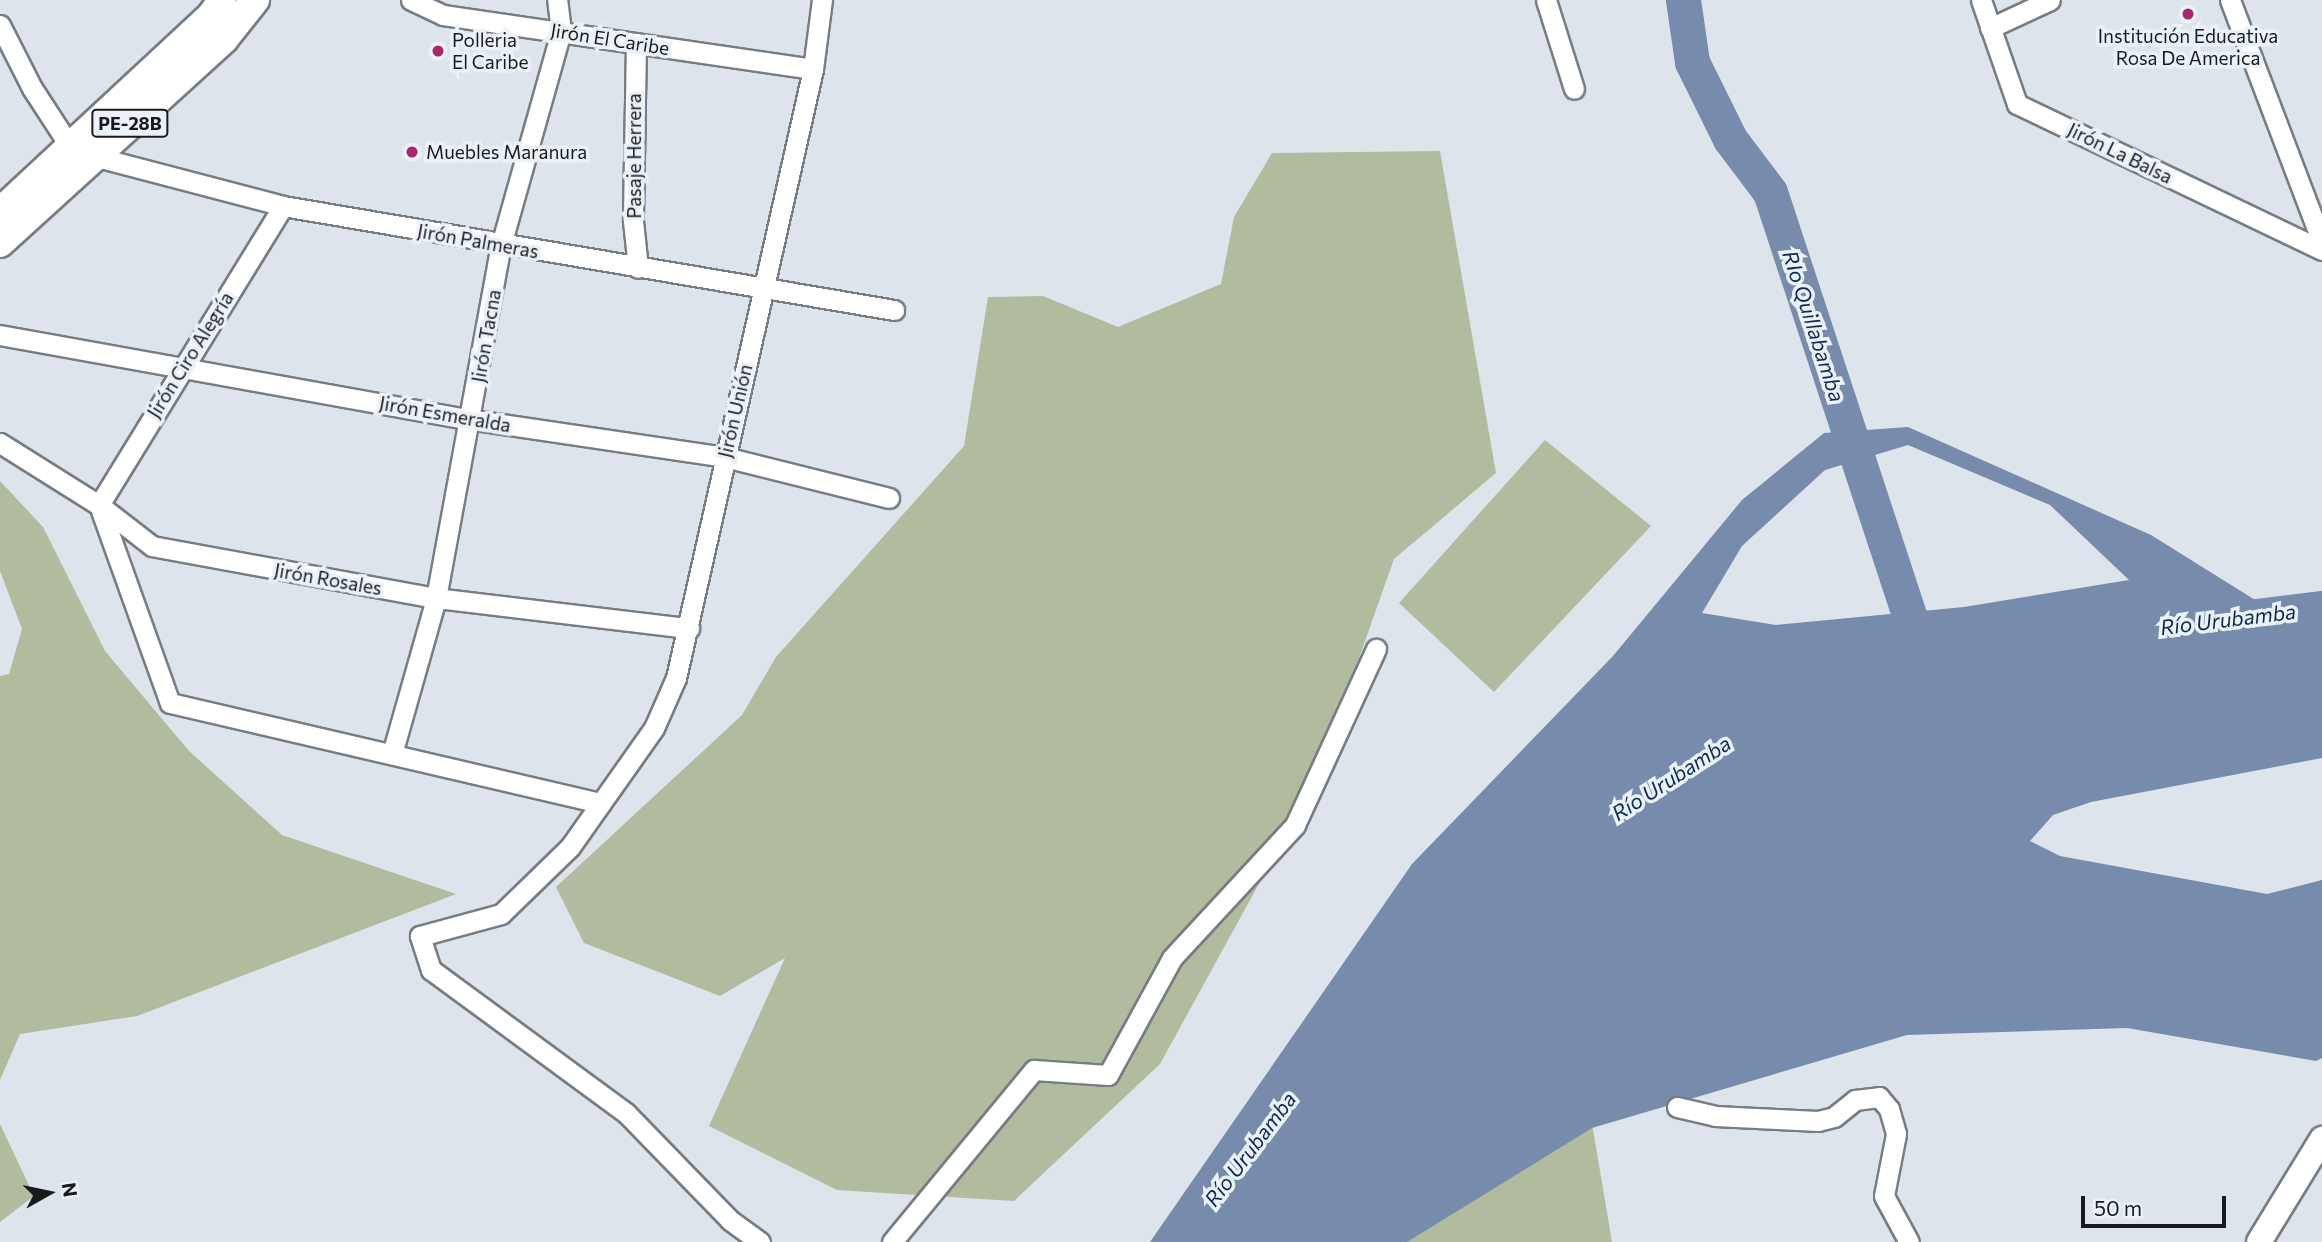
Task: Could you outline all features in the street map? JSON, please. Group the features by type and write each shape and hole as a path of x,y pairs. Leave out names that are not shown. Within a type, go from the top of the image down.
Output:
{"highway":[{"name":"PE-28B","path":"0,243 81,151 211,16 222,0"},
{"name":"PE-28B","path":"0,212 224,39 255,0"}],"main road":[{"path":"2259,1242 2322,1139"}],"street":[{"name":"Jirón El Caribe","path":"411,0 443,15 813,69"},
{"name":"Jirón Tacna","path":"392,754 436,598 468,419 478,384 501,245 561,31 557,0"},
{"name":"Jirón Unión","path":"760,1242 730,1220 626,1113 432,970 420,936 500,914 570,846 654,728 676,678 813,69 822,0"},
{"path":"1546,0 1574,89"},
{"name":"Jirón La Balsa","path":"1980,0 2017,104 2322,250"},
{"path":"1990,28 2050,0"},
{"path":"2230,0 2322,242"},
{"path":"0,25 32,88 81,151"},
{"name":"Pasaje Herrera","path":"636,43 633,193 638,268"},
{"name":"Jirón Palmeras","path":"81,151 283,206 894,310"},
{"name":"Jirón Ciro Alegría","path":"99,505 182,364 283,206"},
{"name":"Jirón Esmeralda","path":"0,335 182,364 468,419 725,457 889,498"},
{"name":"Jirón Rosales","path":"0,443 99,505 152,546 436,598 689,628"},
{"path":"99,505 170,703 601,803"},
{"path":"892,1242 1034,1070 1108,1075 1172,958 1296,825 1376,649"},
{"path":"1676,1107 1715,1116 1818,1121 1834,1117 1855,1100 1879,1097 1889,1108 1896,1134 1884,1196 1909,1242"}],"green space":[{"path":"1440,151 1496,473 1394,559 1316,780 1160,1064 1014,1201 837,1190 709,1126 785,958 720,996 584,943 556,887 742,715 776,657 964,446 988,297 1043,296 1118,327 1221,284 1234,217 1272,153"},
{"path":"1545,440 1651,526 1494,692 1399,603"},
{"path":"0,481 43,527 105,651 189,751 282,835 456,894 137,1016 20,1034 0,1080 0,676 9,674 22,629 0,571"},
{"path":"1573,1011 1612,1242 1394,1242"},
{"path":"0,1124 34,1196 0,1222"}],"water":[{"path":"1908,427 2151,535 2276,613 2322,623 2322,758 2091,802 2053,815 2030,841 2060,856 2267,894 2322,880 2322,1058 2316,1061 2127,1028 1907,1035 1592,1128 1407,1242 1150,1242 1412,864 1613,656 1742,500 1824,433","holes":["1908,445 2050,505 2129,580 1964,607 1776,625 1702,613 1742,546 1825,470"]}],"waterway":[{"name":"RIo Quillabamba","path":"1683,0 1692,62 1730,139 1770,192 1923,656"},
{"name":"Río Urubamba","path":"2232,619 2322,608"}],"place":[{"name":"Institución Educativa Rosa De America","path":"2188,14"},
{"name":"Polleria El Caribe","path":"438,51"},
{"name":"Muebles Maranura","path":"412,152"}]}
